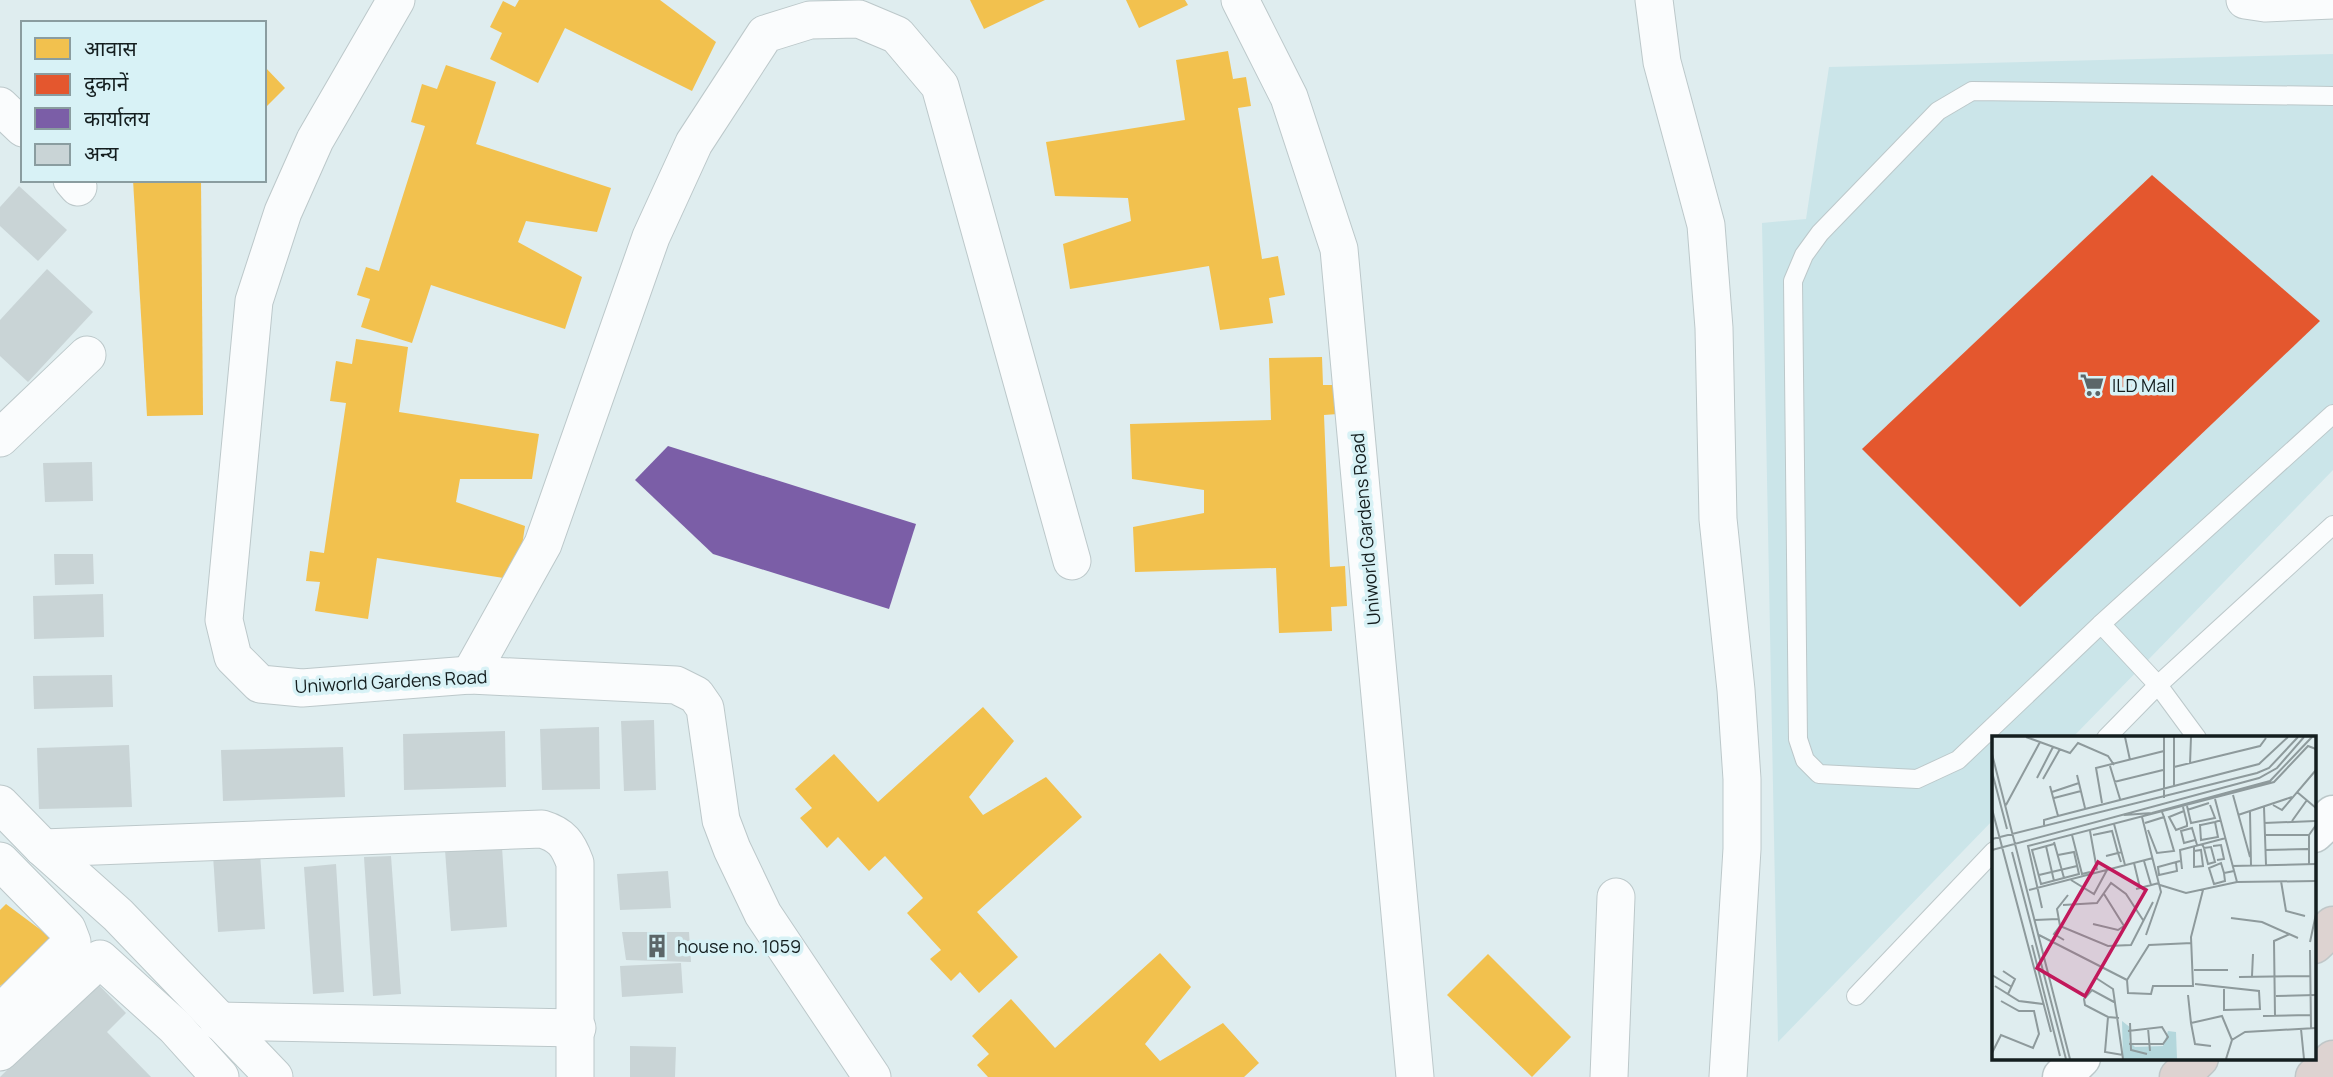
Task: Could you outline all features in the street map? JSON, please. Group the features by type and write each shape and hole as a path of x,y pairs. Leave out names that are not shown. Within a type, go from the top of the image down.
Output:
{"highway":[{"path":"2316,942 2333,926"},
{"path":"2315,1077 2333,1059"},
{"path":"2179,1077 2197,1060"}],"main road":[{"path":"2316,831 2333,815"},
{"path":"2062,1077 2079,1060"}],"street":[{"name":"Uniworld Gardens Road","path":"396,0 316,140 283,212 254,301 224,620 233,657 260,684 302,688 470,675 676,685 696,695 705,708 709,724 722,820 732,849 763,914 872,1077"},
{"name":"Uniworld Gardens Road","path":"1240,0 1289,97 1339,249 1415,1077"},
{"path":"1654,0 1662,62 1706,225 1714,328 1718,519 1742,779 1742,849 1728,1077"},
{"path":"2245,0 2265,3 2333,0"},
{"path":"470,675 543,544 651,237 694,144 765,34 810,20 859,19 897,35 940,86 1072,561"},
{"path":"0,438 87,355"},
{"path":"0,793 0,804 43,848 118,915 274,1077"},
{"path":"43,848 542,829 557,833 569,845 575,863 575,1077"},
{"path":"0,861 67,929 72,942 0,1014"},
{"path":"1609,1077 1616,897"},
{"path":"0,1052 100,959 175,1027 220,1077"},
{"path":"218,1021 577,1028"}],"lane":[{"path":"2331,419 2101,624 1958,760 1917,779 1819,774 1805,760 1798,739 1793,281 1804,255 1820,233 1938,111 1972,91 2333,96"},
{"path":"2107,736 2158,685 2333,525"},
{"path":"2101,624 2158,685 2196,736"},
{"path":"1856,996 1992,852"}],"shaded area":[{"path":"2333,54 2333,470 2074,736 1992,736 1992,821 1778,1042 1762,223 1806,219 1829,67"}],"building: आवास":[{"path":"519,0 660,0 716,42 692,91 565,28 538,83 490,59 502,33 490,27 503,1 515,7"},
{"path":"970,0 1045,0 984,29"},
{"path":"1126,0 1185,0 1188,5 1139,28"},
{"path":"1228,51 1233,79 1246,77 1251,106 1238,108 1262,259 1278,256 1285,295 1269,298 1273,323 1220,330 1209,266 1070,289 1063,244 1131,221 1128,198 1055,196 1046,142 1185,120 1176,60"},
{"path":"446,65 496,82 476,144 611,188 597,232 526,221 518,242 582,277 565,329 431,285 412,343 361,327 370,299 357,295 366,267 379,271 425,126 411,122 422,84 437,89"},
{"path":"266,68 285,88 266,107"},
{"path":"133,182 201,182 203,415 147,416"},
{"path":"356,339 408,347 399,412 539,434 532,479 460,479 456,502 525,526 517,580 377,558 368,619 315,611 320,582 306,581 310,551 324,553 346,403 330,401 336,361 352,364"},
{"path":"1322,357 1323,385 1336,385 1338,414 1324,415 1330,567 1345,566 1347,606 1331,607 1332,631 1279,633 1276,568 1135,572 1133,527 1204,513 1204,490 1132,479 1130,424 1271,420 1269,358"},
{"path":"983,707 1014,741 969,797 983,815 1046,777 1082,817 977,912 1018,957 979,993 960,972 951,981 930,959 941,950 907,913 923,898 885,856 869,871 838,837 827,848 800,818 812,808 795,789 834,754 878,802"},
{"path":"6,904 53,939 28,965 0,986 0,910"},
{"path":"1160,953 1191,987 1145,1044 1160,1061 1223,1023 1259,1063 1244,1077 988,1077 977,1065 989,1054 972,1036 1011,999 1055,1048"},
{"path":"1488,954 1571,1037 1532,1077 1447,995"}],"building: दुकानें":[{"name":"ILD Mall","path":"2152,175 2320,321 2020,607 1862,449"}],"building: कार्यालय":[{"path":"668,446 916,524 889,609 713,554 635,480"}],"building: अन्य":[{"path":"19,186 67,230 38,261 0,226 0,207"},
{"path":"47,269 93,312 28,382 0,356 0,320"},
{"path":"92,462 93,501 45,502 43,463"},
{"path":"54,554 93,554 94,584 55,585"},
{"path":"103,594 104,637 34,639 33,596"},
{"path":"112,675 113,707 34,709 33,676"},
{"path":"654,720 656,790 624,791 621,721"},
{"path":"599,727 600,789 542,790 540,729"},
{"path":"505,731 506,787 404,790 403,734"},
{"path":"129,745 132,807 39,809 37,748"},
{"path":"343,747 345,797 223,801 221,750"},
{"path":"502,847 507,927 451,931 445,850"},
{"path":"260,852 265,929 218,932 213,855"},
{"path":"391,856 401,994 373,996 364,857"},
{"path":"336,864 344,992 313,994 304,867"},
{"path":"668,871 671,908 620,910 617,874"},
{"name":"house no. 1059","path":"622,932 689,932 691,962 626,960"},
{"path":"681,963 683,993 622,997 620,966"},
{"path":"96,982 126,1013 107,1032 151,1077 0,1077"},
{"path":"630,1046 676,1047 675,1077 630,1077"}],"place":[{"name":"ILD Mall","path":"2092,385"},
{"name":"house no. 1059","path":"657,946"}]}
